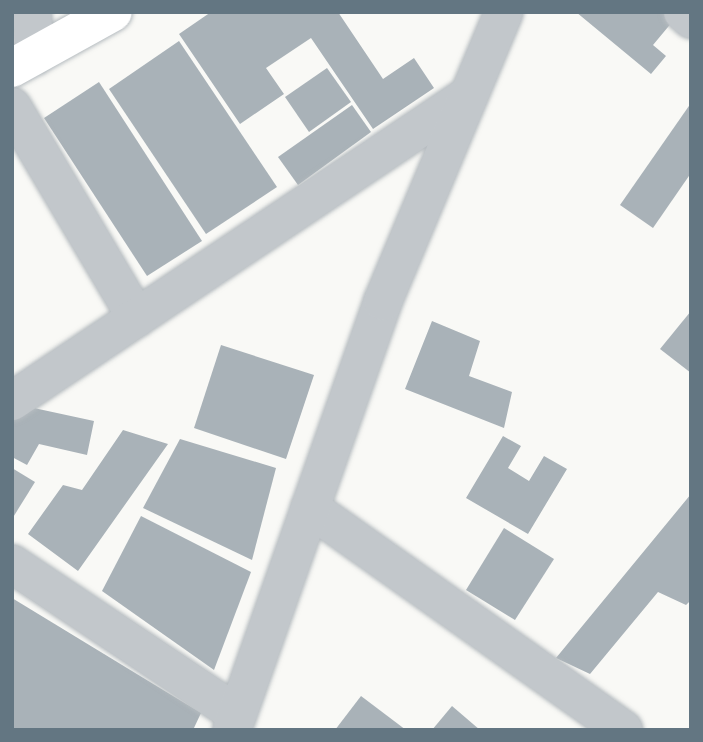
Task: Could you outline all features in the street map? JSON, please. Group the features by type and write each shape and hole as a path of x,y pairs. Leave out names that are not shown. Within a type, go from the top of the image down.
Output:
{"main road":[{"path":"24,62 113,12"}],"street":[{"path":"24,62 32,12"},
{"path":"12,564 234,722 383,301 504,12"},
{"path":"683,12 691,19"},
{"path":"12,401 469,95"},
{"path":"12,107 137,317"},
{"path":"310,508 622,730"}],"building":[{"path":"211,12 338,12 383,79 414,58 434,88 373,129 311,38 266,68 284,94 240,124 179,34"},
{"path":"576,12 662,12 673,21 653,45 666,56 651,74"},
{"path":"179,41 277,187 206,234 109,89"},
{"path":"327,68 351,102 309,132 285,97"},
{"path":"99,82 202,241 147,276 44,118"},
{"path":"691,103 691,173 653,228 620,205"},
{"path":"352,105 371,132 298,185 278,157"},
{"path":"691,311 691,373 660,349"},
{"path":"432,321 480,341 469,376 512,392 504,428 405,389"},
{"path":"221,345 314,375 286,459 194,428"},
{"path":"20,405 94,421 87,455 39,444 27,465 12,457 12,410"},
{"path":"123,430 168,444 78,571 28,534 63,485 82,490"},
{"path":"503,436 521,446 508,468 529,481 544,456 567,469 528,534 466,498"},
{"path":"180,439 276,468 252,560 143,508"},
{"path":"12,468 35,482 12,519"},
{"path":"691,494 691,600 686,605 658,592 590,674 556,658"},
{"path":"141,516 251,572 214,670 102,591"},
{"path":"504,528 554,559 515,620 466,590"},
{"path":"12,598 201,713 193,730 12,730"},
{"path":"361,696 406,730 335,730"},
{"path":"452,706 480,730 432,730"}]}
